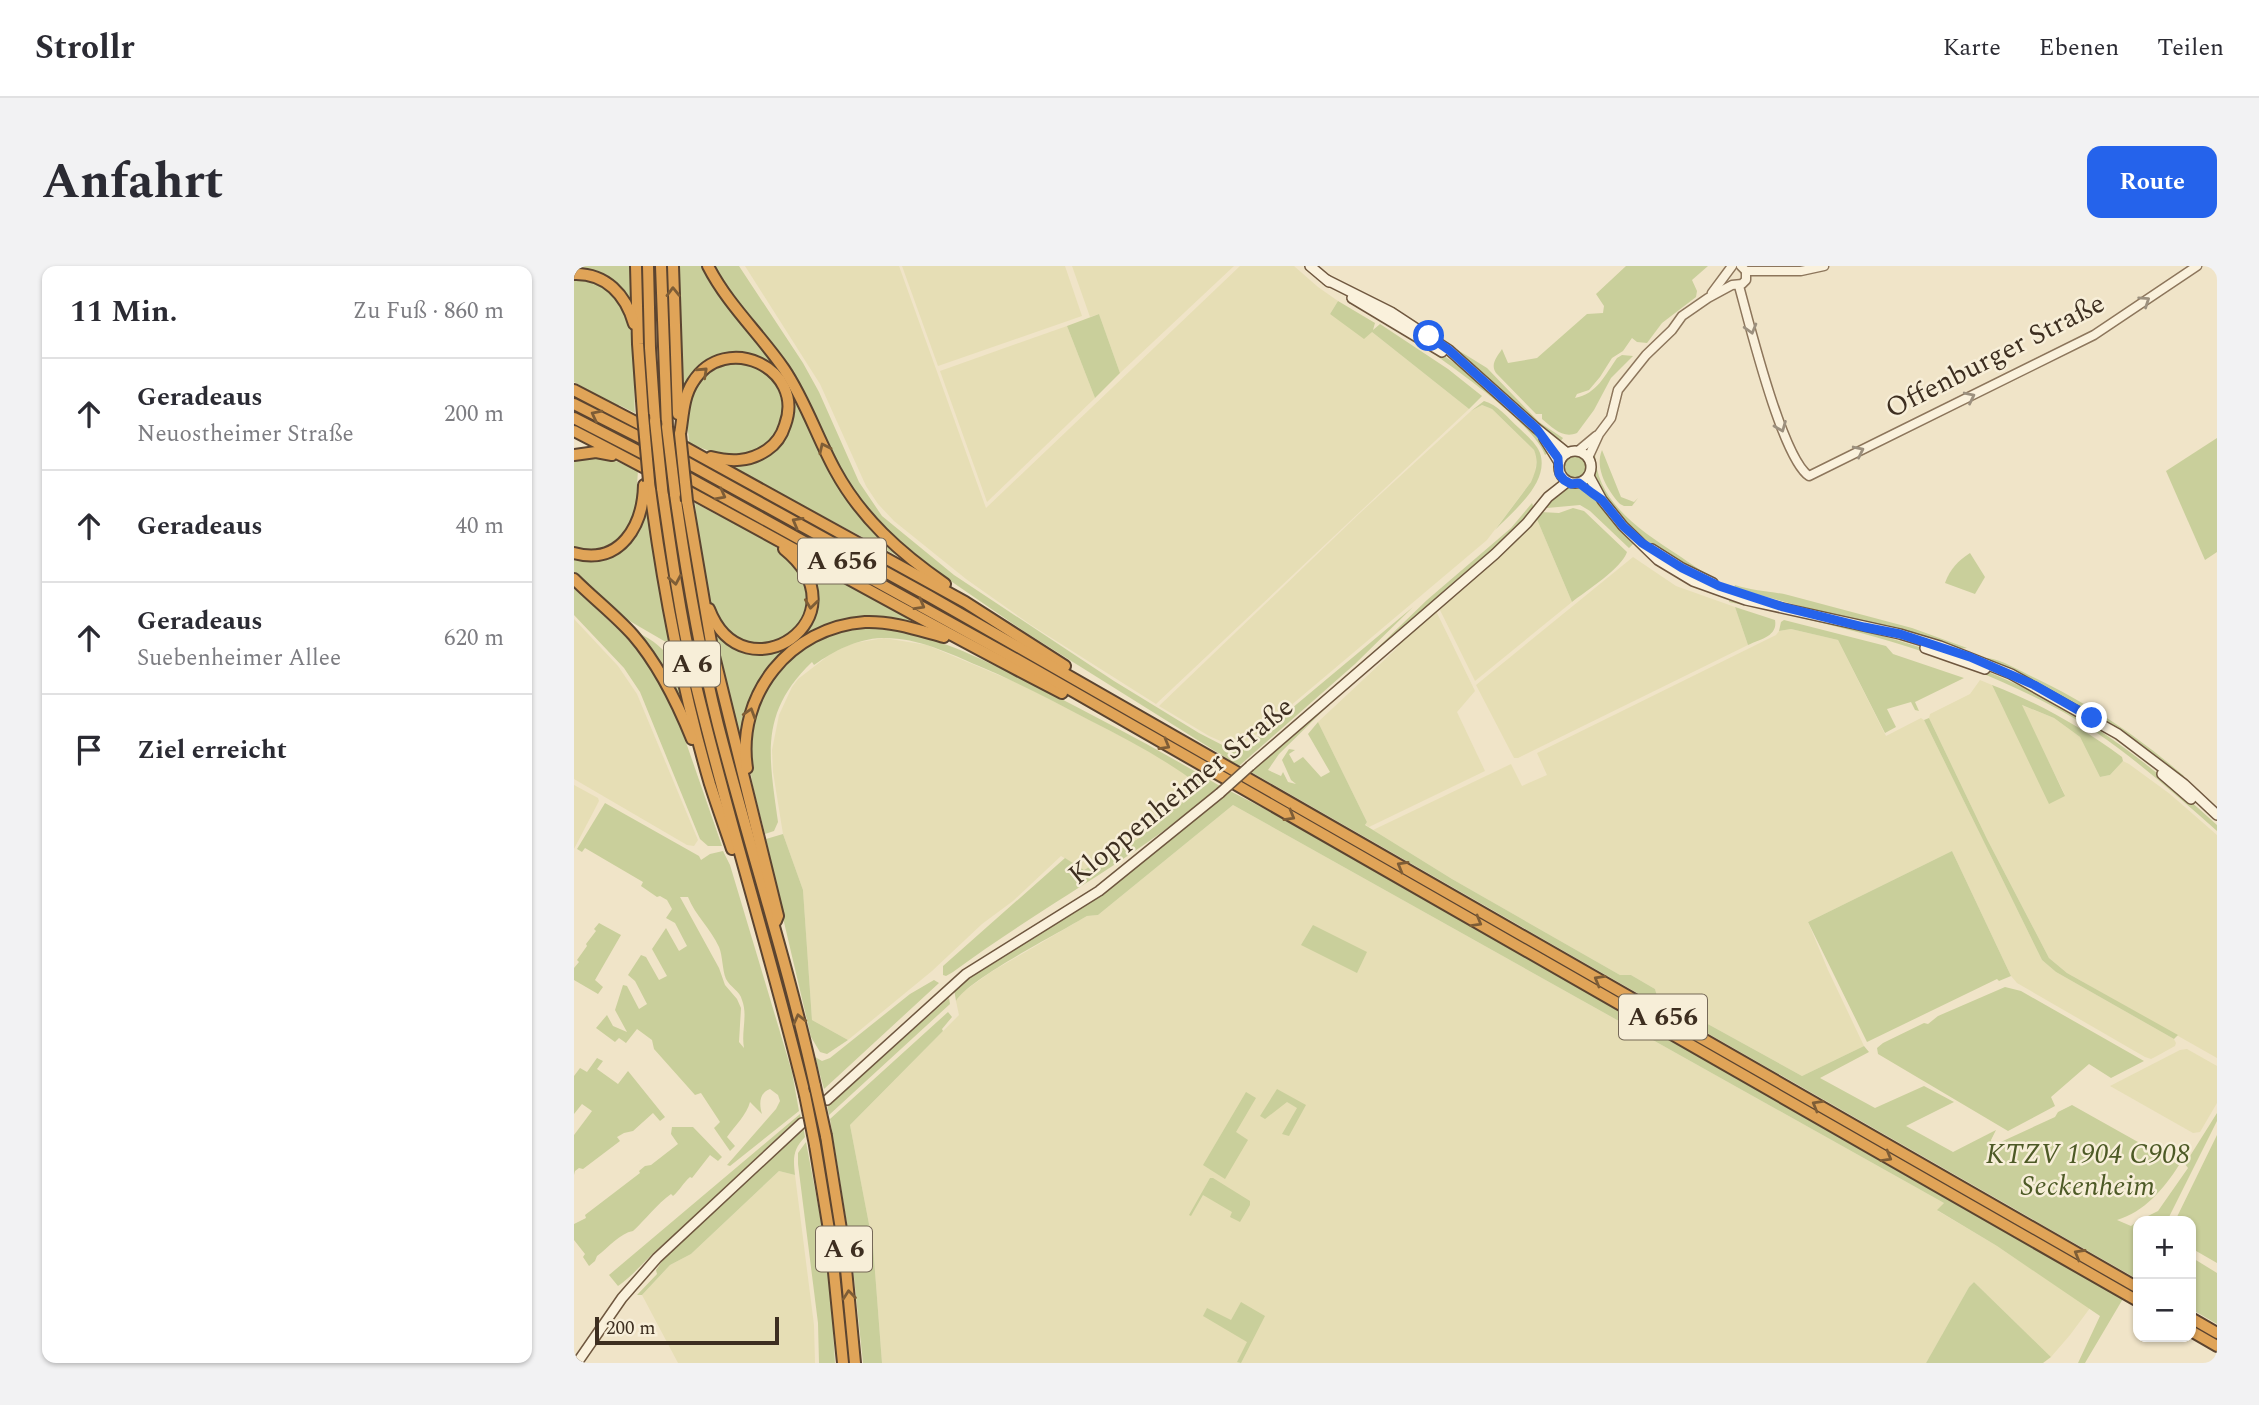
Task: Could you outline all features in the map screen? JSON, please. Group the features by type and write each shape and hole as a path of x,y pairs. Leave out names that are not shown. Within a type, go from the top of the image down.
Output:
{"highway":[{"path":"574,553 586,555 606,552 625,541 639,519 644,500 647,460 642,415 636,266"},
{"name":"A 6","path":"648,266 655,421 662,488 684,627 732,838 754,903 805,1095 831,1242 843,1363"},
{"name":"A 6","path":"661,266 667,428 684,561 705,670 778,916 774,927 815,1086 842,1238 855,1363"},
{"path":"673,266 674,346 687,501 701,589 724,701 752,805"},
{"path":"708,266 729,300 774,355 792,382 833,467 860,510 898,548 965,602"},
{"path":"574,274 598,277 618,292 631,313 638,344"},
{"path":"680,434 689,390 698,375 711,364 726,359 744,358 763,364 776,376 785,392 788,411 782,434 771,447 758,456 739,461 720,460 697,454"},
{"path":"575,394 697,454 965,602 1065,665 1091,688"},
{"name":"A 656","path":"575,394 2133,1285"},
{"name":"A 656","path":"574,418 791,533 2133,1298"},
{"path":"574,431 763,531 963,643 1078,701 1106,711"},
{"path":"574,455 596,452 625,457"},
{"path":"647,480 671,624 711,787"},
{"path":"701,589 718,627 737,643 752,649 769,649 779,647 796,637 810,615 813,602 811,584 798,561 763,531"},
{"path":"574,579 625,626 646,652 679,709 732,838"},
{"path":"753,832 746,755 748,719 755,698 766,679 795,648 831,629 870,622 906,626 963,643"},
{"path":"2196,1321 2217,1333"},
{"path":"2196,1334 2217,1346"}],"main road":[{"path":"1310,266 1327,280 1372,302 1449,350 1567,453"},
{"path":"1536,428 1559,462 1559,474 1567,482 1579,483 1602,500"},
{"path":"1559,462 1567,453 1578,451 1588,458 1591,467 1589,476 1602,500 1623,526 1658,561 1693,581 1730,596 1900,634 1984,662 2034,685 2092,718 2139,749 2184,784 2217,815"},
{"name":"Kloppenheimer Straße","path":"1548,497 1559,474"},
{"path":"1579,483 1589,476"},
{"name":"Kloppenheimer Straße","path":"827,1100 966,974 1099,891 1220,793 1514,537 1548,497 1567,482"},
{"path":"1864,627 1982,668 2052,700 2107,733 2217,822"},
{"path":"577,1363 615,1307 649,1266 802,1123"}],"street":[{"path":"1708,298 1726,276 1727,269 1732,266"},
{"path":"1588,458 1599,434 1611,418 1618,390 1682,316 1708,298 1746,279 1743,268 1801,271 1824,266"},
{"name":"Offenburger Straße","path":"1735,285 1778,420 1801,471 1809,476 2094,335 2197,266"},
{"path":"1726,276 1735,285"},
{"path":"1578,451 1599,434"}],"shaded area":[{"path":"745,266 899,266 986,508 1240,266 1294,266 1338,301 1330,314 1372,332 1469,409 1156,704 1031,625 966,579 894,521 878,504 866,486 820,384"},
{"path":"902,266 1065,266 1082,316 938,366"},
{"path":"1072,266 1234,266 1120,373 1099,314 1090,317"},
{"path":"1067,326 1095,398 987,502 940,371"},
{"path":"1482,405 1492,409 1534,450 1537,457 1531,482 1487,540 1243,743 1232,746 1209,736 1159,706 1360,513 1471,411"},
{"path":"1536,517 1572,602 1475,681 1438,606"},
{"path":"1633,557 1676,586 1735,607 1748,645 1514,758 1476,685"},
{"path":"1432,611 1436,611 1475,691 1457,712 1485,771 1369,827 1365,824 1367,822 1318,722 1396,649 1404,636"},
{"path":"574,619 618,666 637,694 698,840 694,846 687,845 574,779"},
{"path":"1791,629 1838,640 1886,736 1921,718 1924,720 2042,960 2056,972 2174,1039 2175,1046 2151,1059 2145,1057 2017,983 2011,976 1952,851 1808,922 1864,1046 1802,1076 1657,996 1655,989 1631,975 1620,975 1452,879 1373,830 1511,764 1522,786 1547,775 1537,753 1776,635 1779,631"},
{"path":"884,638 927,645 1020,684 1136,744 1200,785 1141,837 1084,870 1061,856 932,971 848,1040 812,1020 803,890 783,834 772,750 779,715 798,679 833,652 854,643"},
{"path":"1980,680 1992,685 2005,712 2065,795 2021,705 2054,718 2080,737 2100,777 2110,775 2123,761 2170,794 2217,835 2217,1058 2067,973 2049,958 1987,839 1929,718 1930,714 1970,694"},
{"path":"574,785 599,801 574,849"},
{"path":"1233,805 1944,1203 1938,1211 1997,1246 2090,1308 2051,1357 1974,1282 1926,1363 882,1363 873,1245 850,1125 959,1015 956,1001 960,994 991,972 1087,916 1098,915"},
{"path":"2187,1049 2217,1066 2217,1103 2200,1132 2193,1133 2110,1086 2180,1050"},
{"path":"779,1171 795,1175 814,1325 815,1363 678,1363 642,1295 670,1265 691,1254"}],"green space":[{"path":"574,266 632,266 632,305 627,298 574,271"},
{"path":"678,266 704,266 787,381 829,468 903,559 728,465 758,459 789,423 777,372 725,356 682,397"},
{"path":"715,266 739,266 803,363 819,392 859,482 882,516 954,575 1114,681 1230,749 1238,749 1255,739 1413,607 1355,664 1239,766 1025,632 910,553 889,535 846,483 808,405 723,285"},
{"path":"1626,266 1708,266 1692,280 1697,291 1696,297 1662,323 1647,343 1637,342 1632,338 1623,351 1612,358 1589,390 1577,394 1575,398 1595,388 1617,358 1622,355 1633,356 1611,378 1594,410 1577,433 1563,434 1542,419 1542,414 1536,414 1496,373 1495,361 1502,349 1508,363 1537,358 1587,314 1603,313 1604,306 1596,294"},
{"path":"574,279 591,280 608,288 620,301 632,337 635,413 619,405 618,407 574,382"},
{"path":"1338,301 1375,323 1373,330 1380,324 1448,369 1482,396 1469,409 1372,332 1364,339 1330,314"},
{"path":"1099,314 1120,373 1095,398 1067,326"},
{"path":"1432,334 1487,368 1539,422 1563,438 1560,442"},
{"path":"1425,343 1509,406 1550,452 1545,455 1538,442 1509,412 1424,347"},
{"path":"739,363 759,369 772,380 780,395 782,411 779,427 770,441 756,451 736,455 706,450 689,443 689,403 699,383 717,369"},
{"path":"1484,401 1498,408 1531,439 1540,453 1542,464 1540,475 1528,496 1495,530 1531,482 1536,459 1534,450 1492,409 1482,405 1471,411"},
{"path":"574,408 791,523 1154,729 1152,732 793,529 574,413"},
{"path":"2217,438 2217,552 2205,560 2166,471"},
{"path":"1602,450 1621,497 1634,502 1638,498 1632,506 1620,504 1607,486 1601,472"},
{"path":"1595,452 1597,470 1603,485 1623,513 1649,536 1715,578 1710,579 1675,559 1621,519 1607,503 1598,486 1593,467"},
{"path":"1575,454 1584,458 1588,467 1584,476 1575,480 1566,476 1562,467 1566,458"},
{"path":"596,457 613,460 638,470 637,486 640,487 634,513 622,536 602,549 589,551 574,548 574,460"},
{"path":"1571,486 1598,501 1634,543 1629,548 1580,505 1547,508 1547,504 1561,490"},
{"path":"666,490 670,492 743,834 740,835 692,648"},
{"path":"695,503 749,529 789,559 801,577 806,595 804,612 797,626 786,638 771,644 754,644 736,636 720,619 705,584"},
{"path":"1532,503 1534,508 1501,543 1371,654 1427,600 1511,528"},
{"path":"646,505 659,590 671,645 621,616 574,574 574,556 610,555"},
{"path":"1573,508 1584,511 1627,552 1611,572 1572,602 1536,517 1541,512 1559,513"},
{"path":"1970,553 1985,577 1975,594 1945,583 1955,566"},
{"path":"800,557 929,629 870,619 800,641 747,710 740,734 713,627 720,634 775,651 790,643 801,634 814,612 813,585"},
{"path":"1735,585 1788,595 1912,628 1967,648 1957,649 1734,588"},
{"path":"574,588 626,637 655,674 681,728 722,846 708,846 700,839 640,692 624,668 574,615"},
{"path":"1730,598 1884,636 1959,660 2031,691 2081,719 2128,751 2217,825 2217,831 2179,797 2096,732 2014,687 1894,643 1812,620 1729,602"},
{"path":"1735,607 1775,620 1774,630 1768,636 1748,645"},
{"path":"1784,620 1886,646 1893,654 1964,678 1915,702 1919,711 1915,710 1911,702 1887,709 1896,727 1885,733 1838,640 1791,629 1779,631"},
{"path":"865,627 888,629 934,640 977,657 1108,723 1220,786 1156,836 953,972 943,975 943,966 1065,858 1084,870 1141,837 1199,785 1132,742 993,672 920,643 895,638 872,639 846,647 814,665 812,662 783,699 772,736 771,756 778,822 774,831 765,834 750,766 753,724 759,704 781,668 796,653 833,633"},
{"path":"635,631 658,645 671,660 684,705 659,662"},
{"path":"1987,658 2010,666 2093,710 2148,747 2184,776 2178,776 2143,750 1986,660"},
{"path":"1992,685 2059,716 2107,746 2122,757 2123,761 2110,775 2100,777 2080,737 2054,718 2022,705 2065,796 2049,804"},
{"name":"KTZV 1904 C908 Seckenheim","path":"1336,694 1338,696 1279,754 1268,770 1281,776 1283,772 1288,782 1296,784 1291,780 1282,760 1289,749 1295,750 1289,754 1294,763 1303,757 1321,777 1330,772 1308,734 1318,722 1367,822 1365,825 1452,879 1620,975 1631,975 1655,989 1657,996 1802,1076 1864,1046 1869,1052 1820,1078 1875,1108 1924,1086 1954,1102 1906,1126 1953,1152 1996,1130 1991,1140 1992,1146 2055,1117 2058,1112 2072,1105 2179,1165 2167,1183 2145,1205 2117,1220 2133,1225 2133,1277 1251,772"},
{"path":"1929,718 1987,839 2049,958 2067,973 2178,1035 2174,1039 2056,972 2042,960 1924,720"},
{"path":"1230,791 2124,1297 2085,1363 2078,1363 2100,1316 1997,1246 1937,1210 1944,1203 1233,805 1098,915 1087,916 1016,956 978,981 956,1001 954,989 968,978 1102,894"},
{"path":"605,803 699,856 701,860 710,854 723,851 730,865 792,1072 799,1111 730,1166 727,1165 776,1109 780,1101 778,1095 770,1089 764,1093 760,1103 762,1114 750,1102 744,1115 727,1137 735,1146 730,1151 714,1128 720,1122 701,1093 695,1095 654,1049 652,1040 637,1029 626,1043 619,1038 615,1042 596,1028 607,1015 613,1026 627,1032 615,1010 623,985 627,986 639,1009 647,1004 635,981 628,975 641,955 646,957 659,980 667,976 652,949 666,928 679,951 687,946 675,923 666,918 672,909 667,900 657,897 641,886 643,882 585,848 582,852 577,849","holes":["680,897 688,897 719,947 726,979 741,997 744,1006 744,1048 739,1042 741,1008 725,985 719,968"]},
{"path":"1288,806 2133,1289 2133,1292 1286,809"},
{"path":"783,834 803,890 812,1020 848,1040 827,1054 820,1052 811,1037 768,854 766,839"},
{"path":"1952,851 2011,976 1999,981 1997,979 1867,1042 1808,922"},
{"path":"599,923 621,935 595,980 603,987 598,994 574,980 574,968"},
{"path":"1313,925 1367,952 1357,973 1301,945"},
{"path":"934,980 939,983 824,1089 815,1057 822,1061 830,1058 910,994"},
{"path":"2005,987 2021,991 2144,1061 2111,1078 2089,1064 2051,1097 2055,1106 2008,1131 1878,1054 1877,1048 1883,1043"},
{"path":"949,998 950,1004 829,1115 827,1104 919,1021 924,1020"},
{"path":"948,1012 952,1017 943,1031 850,1125 873,1245 882,1363 863,1363 851,1249 830,1119"},
{"path":"597,1058 603,1061 597,1069 618,1084 628,1071 665,1117 660,1121 653,1113 633,1131 617,1137 620,1141 583,1169 579,1168 574,1175 574,1135 592,1111 582,1104 574,1114 574,1076 580,1068 587,1072"},
{"path":"1277,1089 1306,1105 1289,1136 1282,1134 1297,1108 1287,1102 1265,1119 1260,1116"},
{"path":"1246,1092 1256,1098 1236,1132 1248,1140 1225,1179 1203,1165"},
{"path":"2217,1113 2217,1121 2170,1216 2148,1216 2158,1211 2188,1168 2185,1164"},
{"path":"800,1114 801,1118 618,1286 609,1275"},
{"path":"803,1126 805,1137 795,1154 795,1175 779,1171 691,1254 670,1265 642,1295 637,1295 657,1274 656,1270 665,1257"},
{"path":"672,1127 693,1127 722,1157 718,1161 710,1155 673,1196 671,1194 666,1198 633,1231 614,1241 589,1266 583,1257 585,1254 574,1240 574,1224 586,1218 585,1215 640,1173 645,1166 651,1165 678,1144 671,1134"},
{"path":"2217,1135 2217,1263 2196,1251 2196,1216 2177,1216"},
{"path":"806,1142 824,1237 835,1363 819,1363 818,1323 798,1164 798,1153"},
{"path":"1210,1178 1250,1201 1240,1222 1230,1217 1232,1212 1203,1195 1191,1216 1189,1215"},
{"path":"2196,1260 2217,1273 2217,1324 2196,1312"},
{"path":"1974,1282 2051,1357 2043,1363 1926,1363"},
{"path":"1241,1302 1265,1316 1241,1363 1237,1362 1247,1342 1203,1316 1207,1308 1231,1320"}],"route":[{"path":"1429,336 1449,350 1536,428 1558,458 1559,474 1564,480 1571,484 1579,483 1602,500 1623,526 1642,543 1682,568 1719,586 1783,607 1940,646 2011,674 2092,718"}]}
